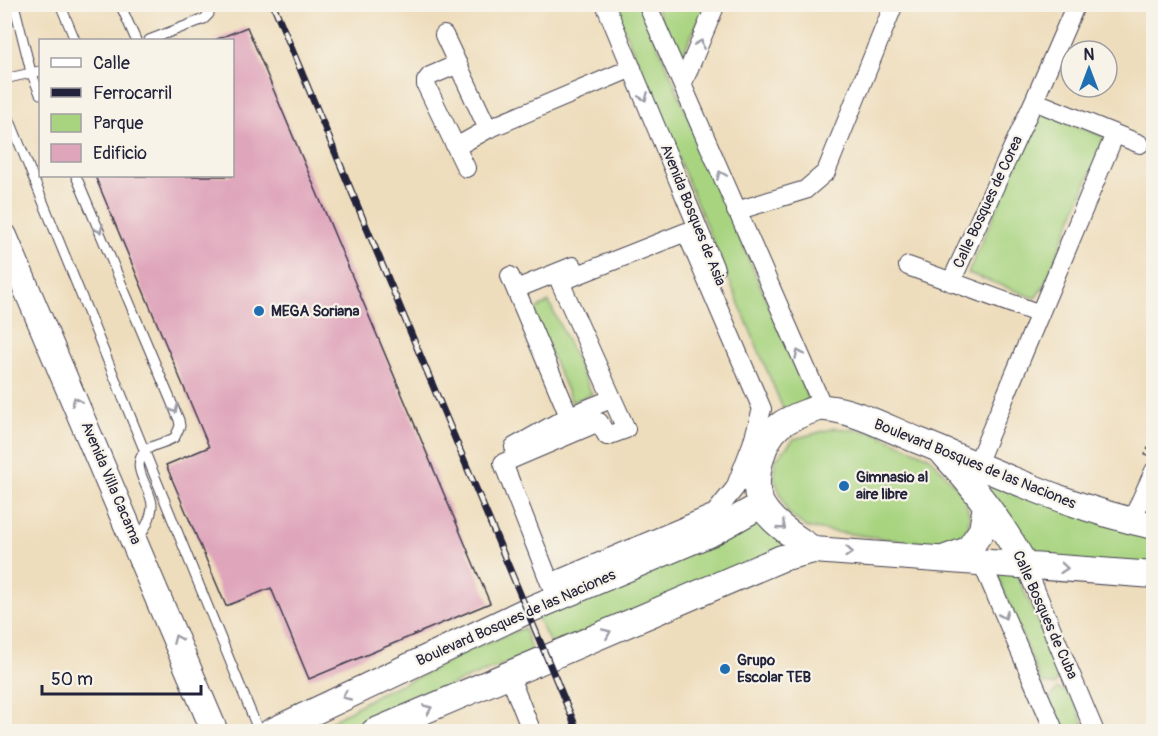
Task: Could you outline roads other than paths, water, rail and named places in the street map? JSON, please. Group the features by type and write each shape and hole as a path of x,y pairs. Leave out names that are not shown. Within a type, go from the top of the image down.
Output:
{"street":[{"name":"Avenida Bosques de Asia","path":"605,4 632,68 690,225 779,426"},
{"path":"647,4 823,407 779,426 767,443 756,478 761,506 782,528 814,549"},
{"path":"683,83 716,4"},
{"path":"736,212 805,190 826,172 894,4"},
{"name":"Calle Bosques de Corea","path":"1040,314 951,282 1077,4"},
{"path":"444,35 488,129"},
{"path":"458,64 430,76 426,81 427,89 466,168"},
{"path":"456,147 488,129 632,68"},
{"path":"1034,101 1140,144"},
{"path":"977,464 1115,134"},
{"path":"690,225 762,409 748,455 735,488 716,513 550,583 503,463 599,422 607,436 626,429 560,282 690,225"},
{"path":"569,416 513,282 550,275 690,225"},
{"name":"Avenida Villa Cacama","path":"4,236 215,732"},
{"path":"908,266 951,282"},
{"path":"550,275 612,421"},
{"path":"508,451 569,416 604,402"},
{"name":"Boulevard Bosques de las Naciones","path":"823,407 851,414 1072,505 1142,524"},
{"name":"Calle Bosques de Cuba","path":"939,449 971,484 1008,534 1025,565 1095,732"},
{"path":"1142,524 1149,464"},
{"name":"Boulevard Bosques de las Naciones","path":"270,732 526,611 713,532 761,506"},
{"path":"943,559 968,550 982,530 986,506"},
{"path":"374,732 782,558 814,549 1154,575"},
{"path":"981,561 1049,730"},
{"path":"509,675 532,732"}],"lane":[{"path":"14,4 36,72 39,88"},
{"path":"60,4 75,39"},
{"path":"120,4 136,39"},
{"path":"152,39 204,19 209,14 208,4"},
{"path":"4,79 36,72"},
{"path":"4,106 259,732"},
{"path":"76,177 180,426 175,437 145,451 139,463 139,470 152,504 148,522 136,542"}],"railway":[{"path":"273,4 578,732"}],"place":[{"name":"MEGA Soriana","path":"259,311"},
{"name":"Gimnasio al aire libre","path":"844,486"},
{"name":"Grupo Escolar TEB","path":"725,669"}]}
